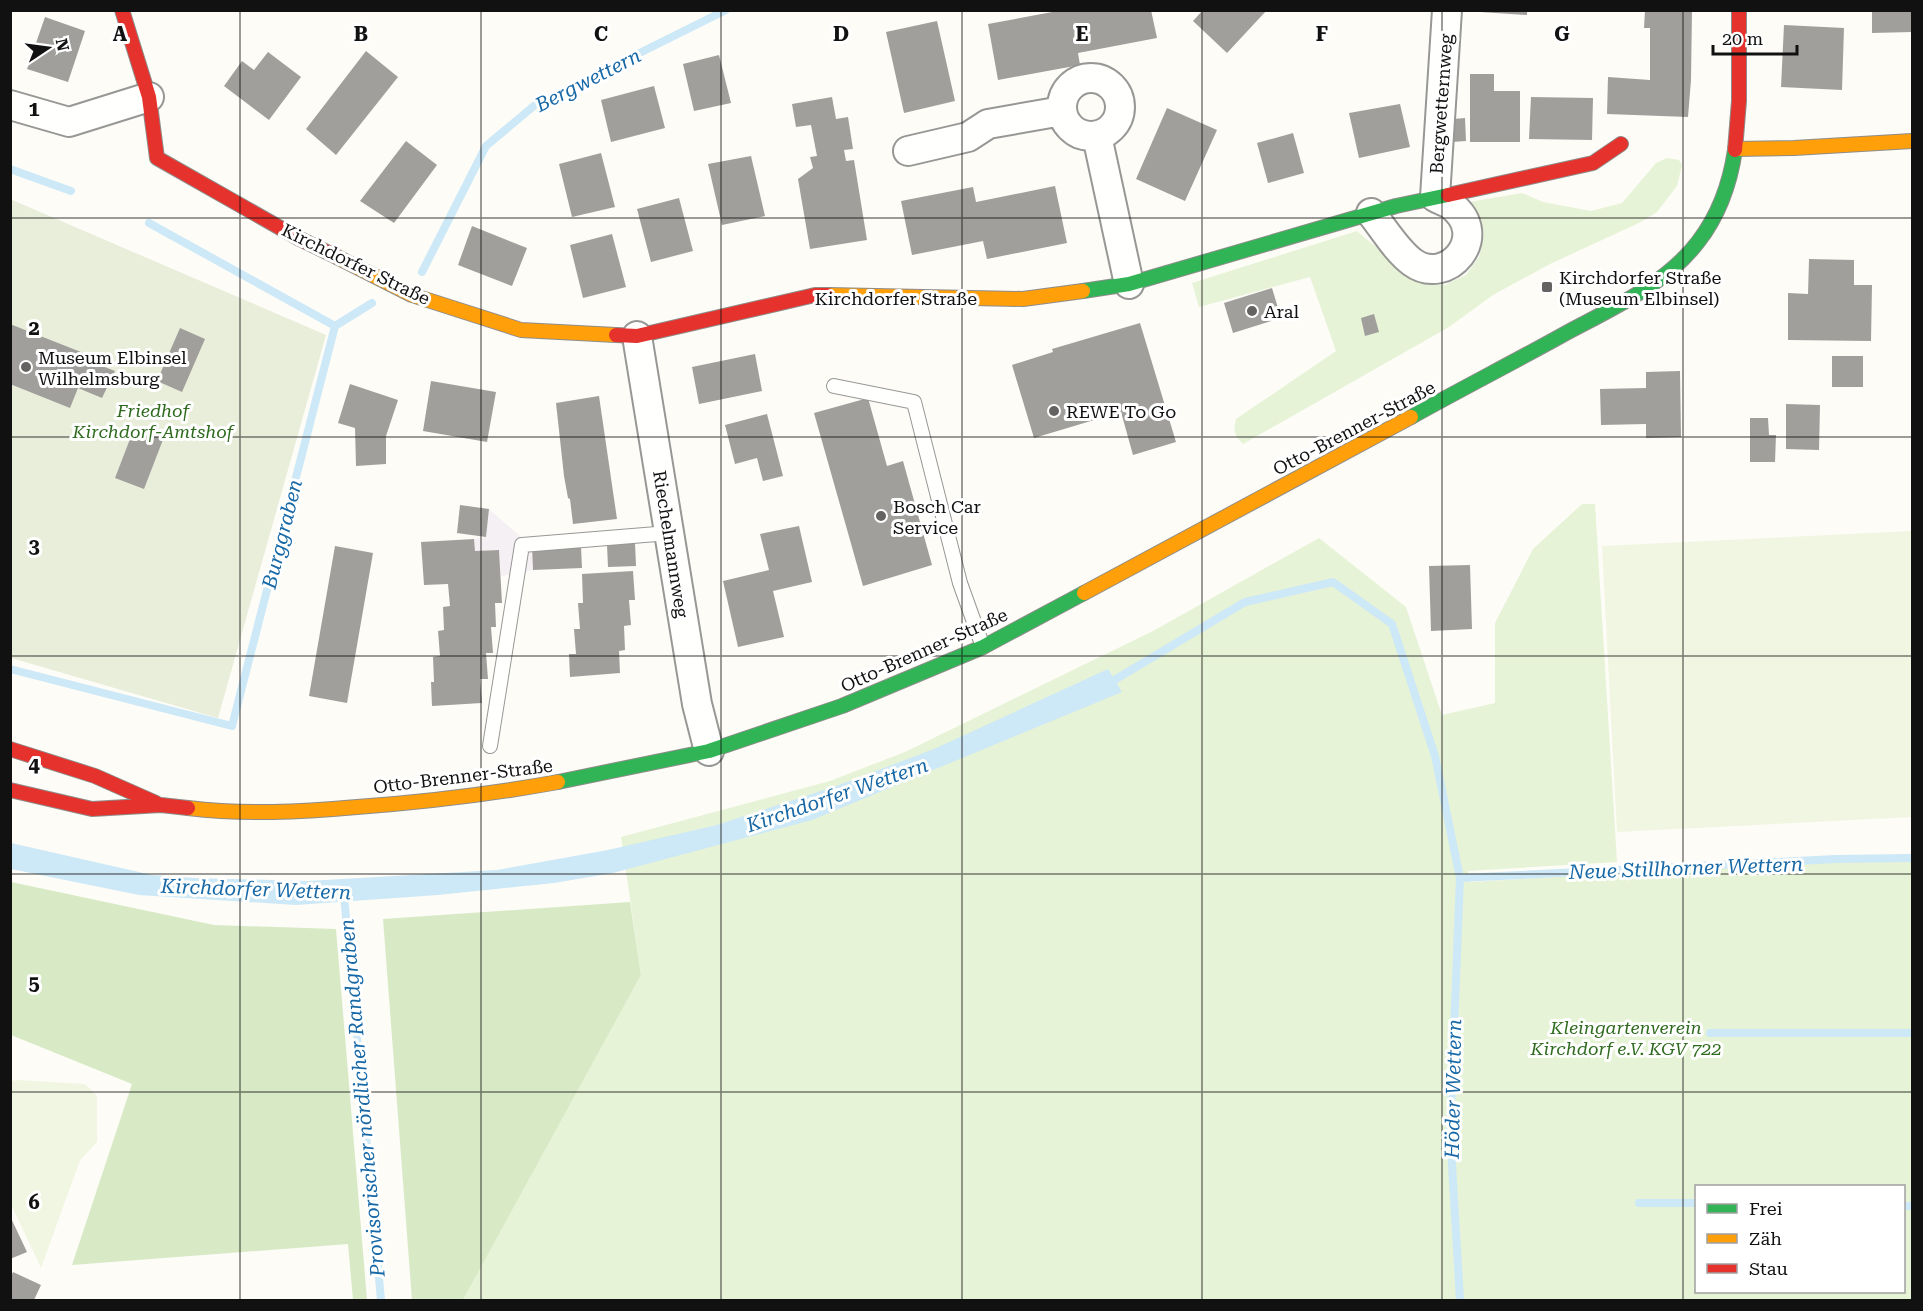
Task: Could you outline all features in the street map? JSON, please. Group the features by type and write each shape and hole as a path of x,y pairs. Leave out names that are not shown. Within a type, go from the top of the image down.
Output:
{"main road":[{"path":"122,10 150,97"},
{"name":"Otto-Brenner-Straße","path":"10,790 92,809 161,805 222,812 284,813 412,803 489,794 600,775 709,750 793,724 871,695 983,647 1631,297 1676,264 1705,235 1725,194 1735,149 1739,104 1739,10"},
{"name":"Kirchdorfer Straße","path":"150,97 157,158 298,238 412,295 521,330 637,336 814,296 1023,299 1129,284 1371,213 1593,163 1621,144"},
{"path":"1735,149 1912,141"},
{"name":"Otto-Brenner-Straße","path":"10,749 94,776 161,805"}],"street":[{"name":"Bergwetternweg","path":"1435,197 1447,10"},
{"path":"1087,78 1098,78 1109,83 1116,91 1120,102 1120,113 1116,124 1108,132 1097,136 1085,136 1074,132 1066,122 1062,111 1062,99 1068,89 1076,82 1087,78"},
{"path":"10,105 69,122 150,97"},
{"path":"908,151 968,137 988,124 1062,111"},
{"path":"1097,136 1129,284"},
{"path":"1371,213 1404,256 1414,264 1424,268 1446,266 1461,256 1468,243 1468,231 1463,220 1451,205 1435,197"},
{"name":"Riechelmannweg","path":"637,336 697,704 709,750"}],"lane":[{"path":"834,386 914,402 960,583 983,647"},
{"path":"490,746 522,545 669,532"}],"shaded area":[{"path":"489,509 532,547 533,570 501,576 499,550 475,551 474,539 486,537"}],"green space":[{"path":"1667,158 1679,160 1682,165 1677,186 1657,212 1641,222 1550,264 1493,295 1449,327 1243,444 1236,435 1236,419 1336,351 1310,277 1199,307 1192,283 1357,231 1418,282 1445,285 1466,275 1479,257 1484,234 1480,217 1469,202 1522,193 1543,202 1591,211 1622,203 1656,163"},
{"name":"Friedhof Kirchdorf-Amtshof","path":"10,199 326,335 218,718 11,658"},
{"name":"Kleingartenverein Kirchdorf e.V. KGV 722","path":"1582,504 1595,504 1617,862 1468,871 1470,882 1912,856 1912,1300 463,1300 641,975 621,837 830,781 905,752 1153,631 1319,538 1406,607 1442,715 1495,703 1495,623 1533,549"},
{"path":"1912,531 1912,817 1617,832 1602,546"},
{"path":"11,882 214,925 336,929 367,1300 353,1300 348,1244 72,1265 132,1084 11,1035"},
{"path":"630,902 641,975 463,1300 412,1300 383,919"},
{"path":"16,1080 85,1084 97,1096 97,1142 80,1160 41,1268 11,1204 10,1082"}],"water":[{"path":"1108,669 1122,692 812,820 613,873 554,883 438,895 296,905 139,895 11,869 11,843 152,875 308,881 497,870 608,850 717,825 839,785 934,749"}],"building":[{"path":"1063,10 1151,10 1157,38 1078,53 1080,65 998,80 988,24"},
{"path":"1203,10 1267,10 1227,53 1193,21"},
{"path":"1480,10 1527,10 1527,15 1480,12"},
{"path":"1645,10 1692,10 1688,117 1607,114 1608,77 1650,80 1650,28 1644,28"},
{"path":"1872,10 1912,10 1912,32 1872,33"},
{"path":"45,17 85,31 68,82 27,69"},
{"path":"937,21 955,101 904,113 886,32"},
{"path":"1784,25 1844,28 1842,90 1781,87"},
{"path":"366,51 398,77 336,155 306,129"},
{"path":"268,52 301,77 269,120 224,86 242,61 254,70"},
{"path":"719,55 731,103 694,111 683,64"},
{"path":"1470,74 1494,74 1494,91 1520,91 1520,142 1470,142"},
{"path":"654,86 665,128 611,142 601,100"},
{"path":"832,97 836,119 848,117 853,149 844,150 846,161 854,160 867,240 810,249 798,179 813,168 810,157 817,156 811,125 796,127 792,104"},
{"path":"1531,97 1593,98 1592,140 1529,139"},
{"path":"1400,104 1410,147 1359,158 1349,113"},
{"path":"1167,108 1217,130 1185,201 1136,179"},
{"path":"1465,118 1466,141 1452,142 1453,119"},
{"path":"1293,133 1304,173 1268,183 1257,143"},
{"path":"406,141 437,165 394,223 360,201"},
{"path":"601,153 615,207 572,217 559,164"},
{"path":"751,156 765,216 722,225 708,164"},
{"path":"1055,186 1067,243 987,259 983,241 912,255 901,201 973,187 976,202"},
{"path":"679,198 693,251 651,262 637,209"},
{"path":"472,226 527,248 512,286 458,265"},
{"path":"612,234 626,287 583,298 570,245"},
{"path":"1809,259 1854,260 1854,285 1872,285 1871,341 1788,340 1788,293 1808,294"},
{"name":"Aral","path":"1272,288 1281,318 1233,333 1224,303"},
{"path":"1374,314 1379,332 1365,336 1361,318"},
{"path":"1140,323 1176,442 1133,455 1121,412 1034,438 1012,365 1053,352 1052,349"},
{"path":"10,324 91,356 89,361 115,371 102,398 78,388 70,408 10,384"},
{"path":"180,328 205,339 182,392 157,381"},
{"path":"755,354 762,391 699,404 692,367"},
{"path":"1832,356 1863,356 1863,387 1832,387"},
{"path":"1680,371 1681,437 1646,438 1646,424 1601,425 1600,389 1646,388 1646,372"},
{"path":"431,381 496,392 487,442 423,431"},
{"path":"350,384 398,400 386,436 386,464 356,466 355,428 338,423"},
{"path":"599,396 617,519 573,524 564,476 556,403"},
{"name":"Bosch Car Service","path":"868,398 887,466 903,461 932,565 863,586 814,413"},
{"path":"1786,404 1820,405 1819,450 1786,449"},
{"path":"767,414 783,476 763,481 757,458 735,464 725,425"},
{"path":"1750,418 1768,418 1769,435 1776,435 1775,462 1750,462"},
{"path":"135,426 164,437 144,489 115,478"},
{"path":"460,505 489,509 486,537 457,533"},
{"path":"799,526 812,582 773,591 784,637 738,647 723,581 769,570 760,534"},
{"path":"474,539 475,551 499,550 502,603 495,603 496,627 491,627 493,653 486,653 488,679 480,679 482,703 432,706 433,657 440,656 438,631 444,630 443,607 450,606 448,584 424,585 421,542"},
{"path":"635,543 636,566 608,567 607,545"},
{"path":"335,546 373,553 347,703 309,696"},
{"path":"581,546 582,568 533,570 532,547"},
{"path":"1470,565 1472,629 1431,631 1429,566"},
{"path":"633,571 635,600 629,600 631,625 624,626 625,650 619,651 620,673 570,677 569,654 576,654 574,629 580,629 578,603 583,603 582,574"},
{"path":"10,1216 27,1252 10,1259"},
{"path":"13,1272 41,1285 34,1300 10,1300 10,1278"}],"waterway":[{"name":"Bergwettern","path":"422,272 486,146 535,105 726,10"},
{"name":"Burggraben","path":"10,169 71,191"},
{"name":"Burggraben","path":"149,223 335,326"},
{"name":"Bergwettern","path":"335,326 372,303"},
{"name":"Burggraben","path":"10,669 232,726 335,326"},
{"name":"Kirchdorfer Wettern","path":"1106,685 1245,602 1333,582 1392,624 1435,756 1460,878 1450,1131 1460,1300"},
{"name":"Neue Stillhorner Wettern","path":"1460,878 1835,859 1912,858"},
{"name":"Provisorischer nördlicher Randgraben","path":"344,895 381,1300"},
{"path":"1710,1033 1912,1033"},
{"path":"1639,1203 1695,1203"},
{"path":"1905,1206 1912,1206"}],"traffic: fast":[{"path":"1411,417 1638,294 1671,270 1698,242 1718,210 1727,187 1735,150"},
{"path":"1083,291 1129,284 1396,206 1448,195"},
{"path":"558,782 709,751 842,706 983,647 1084,593"}],"traffic: slow":[{"path":"1735,149 1912,141"},
{"path":"337,257 412,295 521,330 616,335"},
{"path":"828,295 1023,299 1083,291"},
{"path":"1084,593 1411,417"},
{"path":"188,808 251,812 336,809 458,797 558,782"}],"traffic: jam":[{"path":"122,10 149,97 157,158 298,238 337,257"},
{"path":"1735,150 1739,101 1739,10"},
{"path":"1448,195 1593,163 1621,144"},
{"path":"616,335 637,336 815,295 828,295"},
{"path":"10,749 95,776 156,803"},
{"path":"10,790 92,809 161,805 188,808"}],"place":[{"name":"Kirchdorfer Straße (Museum Elbinsel)","path":"1547,287"},
{"name":"Aral","path":"1252,311"},
{"name":"Museum Elbinsel Wilhelmsburg","path":"26,367"},
{"name":"REWE To Go","path":"1054,411"},
{"name":"Bosch Car Service","path":"881,516"}],"water label":[{"name":"Höder Wettern","path":"1453,1089"}]}
